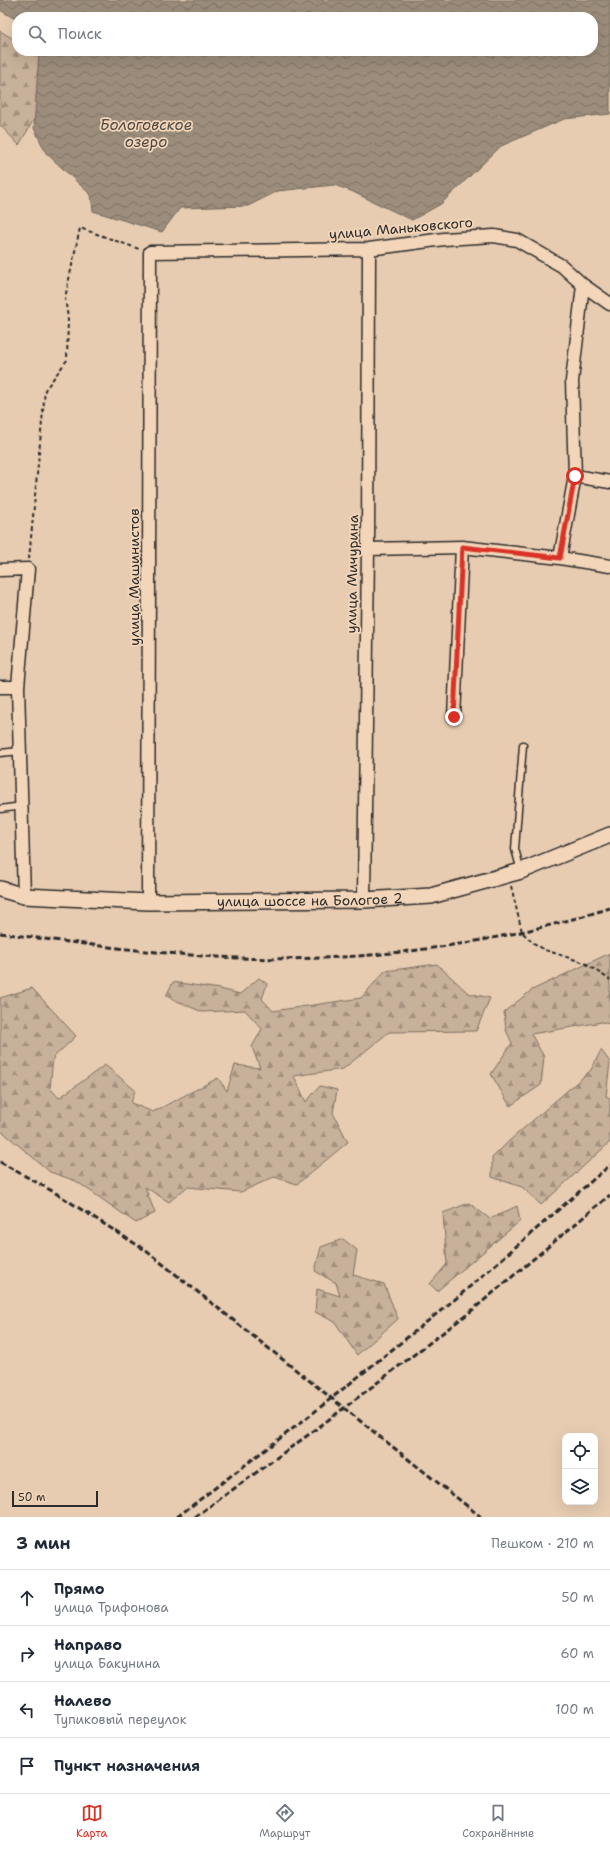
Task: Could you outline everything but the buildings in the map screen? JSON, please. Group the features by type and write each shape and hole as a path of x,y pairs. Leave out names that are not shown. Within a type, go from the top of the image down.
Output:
{"street":[{"name":"улица Маньковского","path":"150,252 369,249 494,236 517,240 562,266 583,285 610,304"},
{"name":"улица Мичурина","path":"364,900 368,549 369,249"},
{"name":"улица Машинистов","path":"148,902 150,252"},
{"path":"560,558 575,476 572,381 583,285"},
{"path":"575,476 610,482"},
{"path":"368,549 462,547 560,558 610,566"},
{"path":"454,717 462,547"},
{"path":"0,570 28,569 18,687 24,896"},
{"path":"0,687 18,687"},
{"name":"улица шоссе на Бологое 2","path":"0,889 24,896 148,902 364,900 431,896 515,873 610,835"}],"lane":[{"path":"515,873 515,849 523,745"},
{"path":"0,753 20,751"},
{"path":"0,809 22,806"}],"path":[{"path":"28,569 45,390 66,360 68,318 65,298 80,228 150,252"},
{"path":"515,873 522,932 532,942 545,950 585,963 610,980"}],"green space":[{"path":"0,31 12,38 12,56 40,56 44,59 40,109 19,145 0,125"},
{"path":"610,953 610,1024 602,1022 531,1034 544,1057 541,1085 510,1106 491,1074 512,1043 506,1030 504,1012 532,990"},
{"path":"437,964 468,993 490,998 476,1031 389,1032 343,1069 294,1076 306,1102 320,1086 337,1090 333,1113 348,1142 297,1184 274,1177 241,1192 187,1187 169,1202 145,1187 155,1213 136,1223 76,1181 50,1172 0,1131 0,998 32,988 76,1036 53,1058 50,1088 59,1098 105,1065 135,1090 131,1103 153,1112 218,1078 227,1091 235,1065 260,1068 252,1047 262,1029 245,1010 202,1012 166,996 173,982 220,989 240,994 259,978 267,984 262,999 273,1011 361,998 385,971"},
{"path":"601,1050 610,1062 606,1096 610,1098 610,1142 541,1205 522,1187 492,1177 492,1158 509,1141 591,1070"},
{"path":"469,1203 490,1219 517,1206 520,1221 437,1291 430,1284 447,1264 443,1213"},
{"path":"343,1239 357,1250 353,1275 384,1284 398,1319 357,1355 335,1322 315,1312 317,1289 340,1296 336,1283 315,1271 321,1247"}],"water":[{"name":"Бологовское озеро","path":"0,0 610,0 610,114 564,119 501,146 441,204 412,220 351,191 334,185 278,191 248,206 180,208 162,232 93,211 91,195 46,153 34,128 39,56 598,56 598,12 12,12 12,17 0,10"}],"railway":[{"path":"0,933 101,946 203,956 254,958 357,956 460,944 511,934 610,908"},
{"path":"0,1162 54,1192 145,1250 481,1517"},
{"path":"177,1517 308,1417 459,1296 610,1165"},
{"path":"195,1517 319,1427 470,1312 610,1195"}],"route":[{"path":"454,717 462,547 560,558 575,476"}]}
